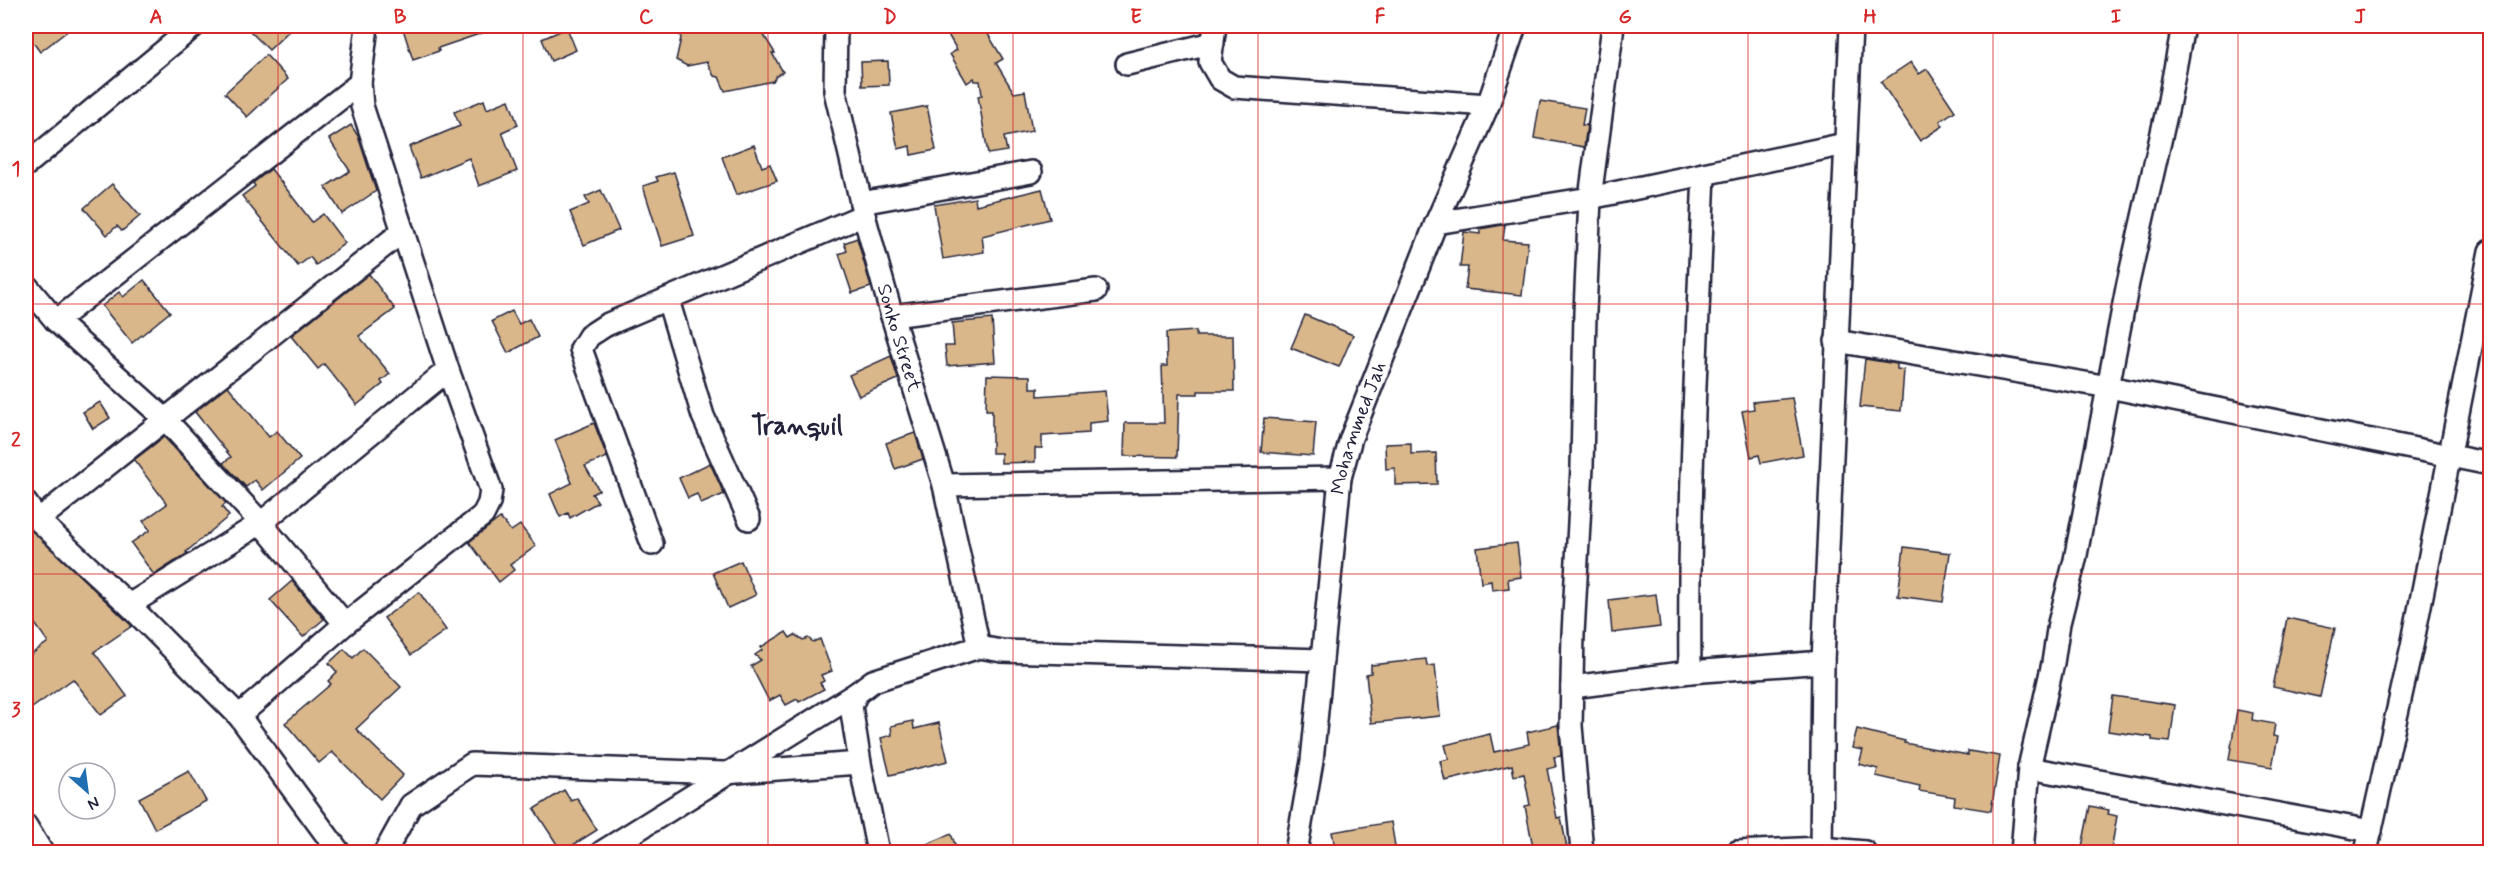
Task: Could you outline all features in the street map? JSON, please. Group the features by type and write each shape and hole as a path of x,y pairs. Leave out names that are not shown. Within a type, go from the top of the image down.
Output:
{"street":[{"path":"26,165 194,26"},
{"path":"239,716 345,624 483,515 489,503 491,490 448,370 362,106 360,84 367,26"},
{"name":"Sonko Street","path":"836,26 836,91 863,209 892,316 944,485 979,647"},
{"name":"Mohammed Jah","path":"1296,852 1312,761 1340,478 1351,438 1436,223 1488,105 1515,26"},
{"path":"1582,852 1572,726 1572,687 1590,198 1613,26"},
{"path":"1821,850 1823,662 1851,26"},
{"path":"2022,852 2029,768 2053,663 2059,623 2075,560 2128,283 2168,106 2183,26"},
{"path":"1127,64 1214,34 1210,62 1220,79 1234,87 1488,105"},
{"path":"56,321 360,84"},
{"path":"1436,223 1590,198 1845,144"},
{"path":"652,544 581,349 589,336 606,325 668,300 863,209 1031,172"},
{"path":"1690,672 1689,549 1704,174"},
{"path":"339,852 239,716 32,511 165,419 403,231"},
{"path":"2366,852 2412,646 2490,251"},
{"path":"26,285 56,321 165,419 261,523 345,624"},
{"path":"892,316 1096,290"},
{"path":"668,300 703,416 749,519"},
{"path":"1836,341 2109,387 2490,464"},
{"path":"129,605 261,523 448,370"},
{"path":"944,485 1340,478"},
{"path":"602,852 873,681 979,647 1014,651 1322,660"},
{"path":"1572,687 1690,672 1823,662"},
{"path":"857,693 851,706 878,852"},
{"path":"385,852 411,805 472,764 729,773 860,763"},
{"path":"2029,768 2371,831"},
{"path":"26,826 42,852"},
{"path":"1739,852 1821,850 1865,852"}],"building":[{"path":"26,26 74,26 40,52 26,33"},
{"path":"245,26 294,26 269,50"},
{"path":"402,26 496,26 497,28 438,48 439,51 413,60"},
{"path":"677,26 758,26 775,53 772,53 783,72 773,81 725,91 719,77 714,76 707,62 687,66 676,60 681,38"},
{"path":"959,26 983,26 1003,59 996,63 1014,93 1025,91 1032,131 1004,137 1007,151 988,154 978,96 982,95 980,81 975,81 974,78 967,83 950,54 957,50 947,33"},
{"path":"567,28 576,50 551,61 542,39"},
{"path":"266,55 288,79 247,117 225,93"},
{"path":"888,61 889,85 862,86 861,62"},
{"path":"1911,62 1919,74 1927,69 1955,111 1940,121 1943,126 1920,141 1881,82"},
{"path":"484,100 487,109 509,100 518,125 502,132 517,171 479,186 469,158 421,178 409,147 460,126 454,112"},
{"path":"1540,101 1585,108 1582,125 1587,125 1584,147 1534,138"},
{"path":"927,106 936,150 911,155 910,146 898,149 891,113"},
{"path":"351,125 358,136 376,191 342,214 325,187 350,171 329,139"},
{"path":"754,145 762,167 770,164 777,181 736,195 722,157"},
{"path":"271,169 312,222 323,214 345,243 316,265 310,257 298,266 242,196 255,186 253,183"},
{"path":"674,172 694,236 662,246 643,186 658,181 656,177"},
{"path":"112,184 140,216 122,231 117,226 107,235 84,208"},
{"path":"1042,189 1050,219 982,236 984,252 943,259 934,205 975,198 976,205"},
{"path":"601,190 619,230 584,245 570,212 589,204 585,197"},
{"path":"1505,225 1503,240 1528,242 1522,295 1465,289 1468,267 1460,267 1464,232 1480,234 1480,229"},
{"path":"857,238 871,287 852,293 839,254 847,251 844,243"},
{"path":"369,274 395,309 359,336 390,374 381,381 383,384 357,405 324,364 318,369 291,336"},
{"path":"144,280 170,312 132,343 102,306 119,292 123,297"},
{"path":"512,311 519,324 529,319 538,337 508,353 492,321"},
{"path":"1305,315 1353,335 1339,367 1291,348"},
{"path":"992,319 995,362 947,366 945,346 954,346 952,323"},
{"path":"1196,331 1196,336 1233,336 1234,391 1198,391 1198,394 1179,394 1177,457 1124,456 1125,423 1164,423 1162,366 1167,366 1166,333"},
{"path":"891,356 898,379 859,396 849,375"},
{"path":"1865,359 1897,364 1897,369 1904,370 1901,411 1860,407"},
{"path":"987,375 1030,376 1030,388 1038,388 1038,396 1105,391 1108,421 1089,423 1089,433 1042,436 1042,448 1035,448 1035,462 1001,463 1001,453 992,453 992,410 986,410"},
{"path":"228,386 269,437 277,431 300,459 263,490 255,480 246,487 223,463 231,457 195,412"},
{"path":"1792,398 1803,455 1761,463 1759,455 1751,457 1742,411 1754,409 1753,402"},
{"path":"100,402 110,418 93,429 83,412"},
{"path":"1264,418 1316,422 1313,456 1261,452"},
{"path":"594,423 607,457 585,466 599,490 592,494 598,502 570,518 568,513 560,517 550,494 572,483 555,440"},
{"path":"915,433 923,459 895,469 886,443"},
{"path":"164,437 226,503 222,507 229,516 186,552 188,553 154,575 131,543 150,530 143,521 167,504 134,460"},
{"path":"1411,443 1411,454 1436,453 1437,484 1395,485 1395,468 1386,469 1385,444"},
{"path":"710,463 724,494 701,504 697,494 688,498 679,478"},
{"path":"500,518 511,531 520,525 536,546 510,565 514,570 499,582 469,542"},
{"path":"26,524 132,626 94,652 127,696 101,715 73,679 32,708 26,698 26,658 48,642 26,611"},
{"path":"1517,543 1521,577 1508,579 1509,588 1492,590 1491,581 1481,583 1477,548"},
{"path":"1904,547 1950,553 1943,602 1898,596"},
{"path":"741,561 756,595 728,608 713,573"},
{"path":"292,581 324,619 303,637 270,600"},
{"path":"419,592 446,630 411,655 384,618"},
{"path":"1656,594 1660,627 1612,633 1609,600"},
{"path":"2287,618 2335,628 2320,697 2273,687"},
{"path":"786,632 790,638 795,635 803,640 808,638 813,642 820,639 832,671 821,675 824,681 820,683 824,689 799,702 797,699 786,705 780,695 769,701 751,666 761,660 755,655 762,650 761,647"},
{"path":"363,648 401,687 356,729 403,775 380,799 332,752 319,763 285,723 331,684 328,681 337,672 329,663 344,649 353,658"},
{"path":"1426,659 1427,666 1435,665 1440,716 1371,723 1366,674 1371,673 1371,665"},
{"path":"2113,696 2175,705 2170,742 2108,731"},
{"path":"2237,710 2253,713 2252,720 2275,724 2273,736 2278,737 2272,767 2229,760"},
{"path":"913,721 914,729 939,723 948,761 890,775 881,738 892,735 891,726"},
{"path":"1558,725 1561,756 1554,757 1556,767 1547,769 1557,818 1561,817 1567,848 1534,852 1525,806 1530,805 1524,774 1514,776 1512,765 1445,781 1440,761 1449,759 1445,745 1490,734 1494,752 1529,744 1527,732"},
{"path":"1857,729 1905,741 1904,743 1968,755 1968,751 2000,756 1991,811 1954,805 1955,797 1919,791 1920,786 1876,776 1878,769 1859,764 1863,750 1852,748"},
{"path":"189,771 206,801 155,829 139,798"},
{"path":"564,790 571,801 577,798 597,830 562,852 534,809"},
{"path":"2090,806 2109,810 2108,814 2117,816 2111,851 2104,849 2103,852 2081,852"},
{"path":"1391,822 1396,852 1336,852 1332,832"},
{"path":"951,834 958,852 908,852"}],"district":[{"name":"Tranquil","path":"797,427"}]}
